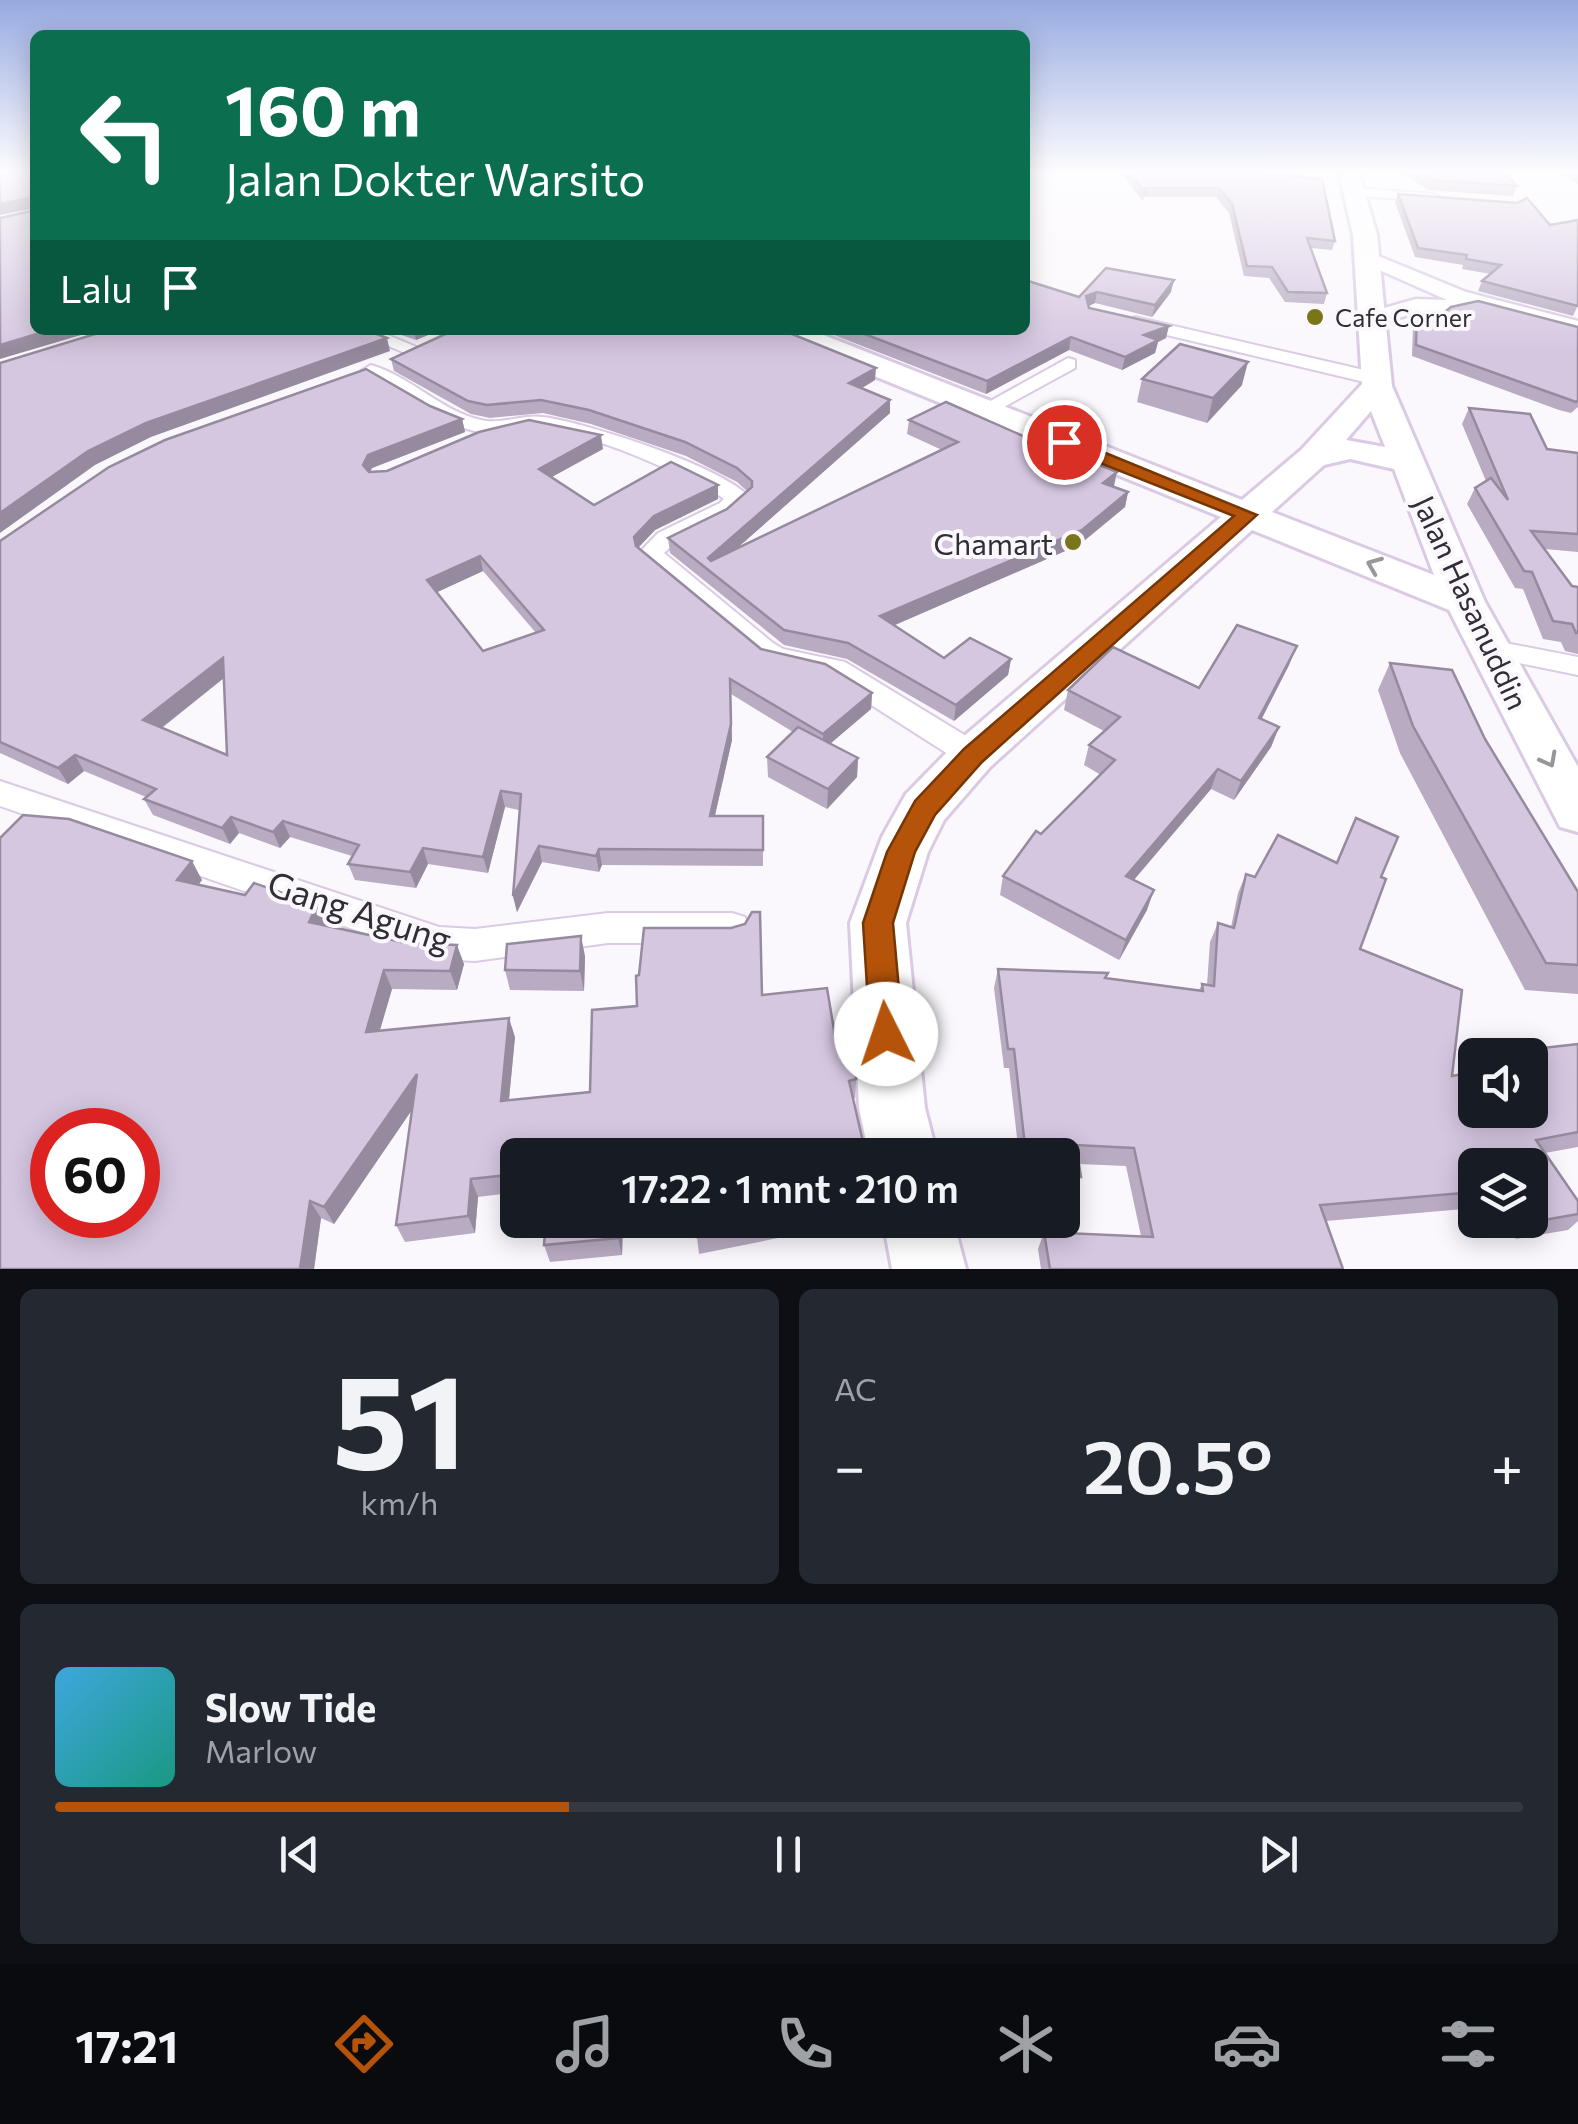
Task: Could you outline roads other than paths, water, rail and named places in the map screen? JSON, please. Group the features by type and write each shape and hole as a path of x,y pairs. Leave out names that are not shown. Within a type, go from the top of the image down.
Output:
{"main road":[{"name":"Jalan Hasanuddin","path":"1361,232 1377,382 1465,602 1578,813"},
{"path":"798,335 1465,602"},
{"path":"899,1138 892,1108 878,923 901,852 924,808 973,756 1312,457 1377,382"},
{"path":"1312,457 1350,449 1408,462"},
{"path":"922,1238 930,1269"}],"street":[{"path":"1366,257 1458,297 1578,328"},
{"path":"1372,319 1416,306 1503,311"},
{"path":"1114,317 1377,382"},
{"path":"378,335 424,348 362,374 478,426 525,422 558,426 669,462 731,490 738,498 722,516 654,547 650,554 763,650 835,669 973,756"},
{"path":"984,410 1068,364"},
{"path":"458,446 511,424"},
{"path":"1490,649 1578,666"},
{"name":"Gang Agung","path":"0,792 439,943 475,945 608,928 732,928"},
{"path":"13,832 39,804"}],"place":[{"name":"Cafe Corner","path":"1315,317"},
{"name":"Chamart","path":"1073,542"}]}
